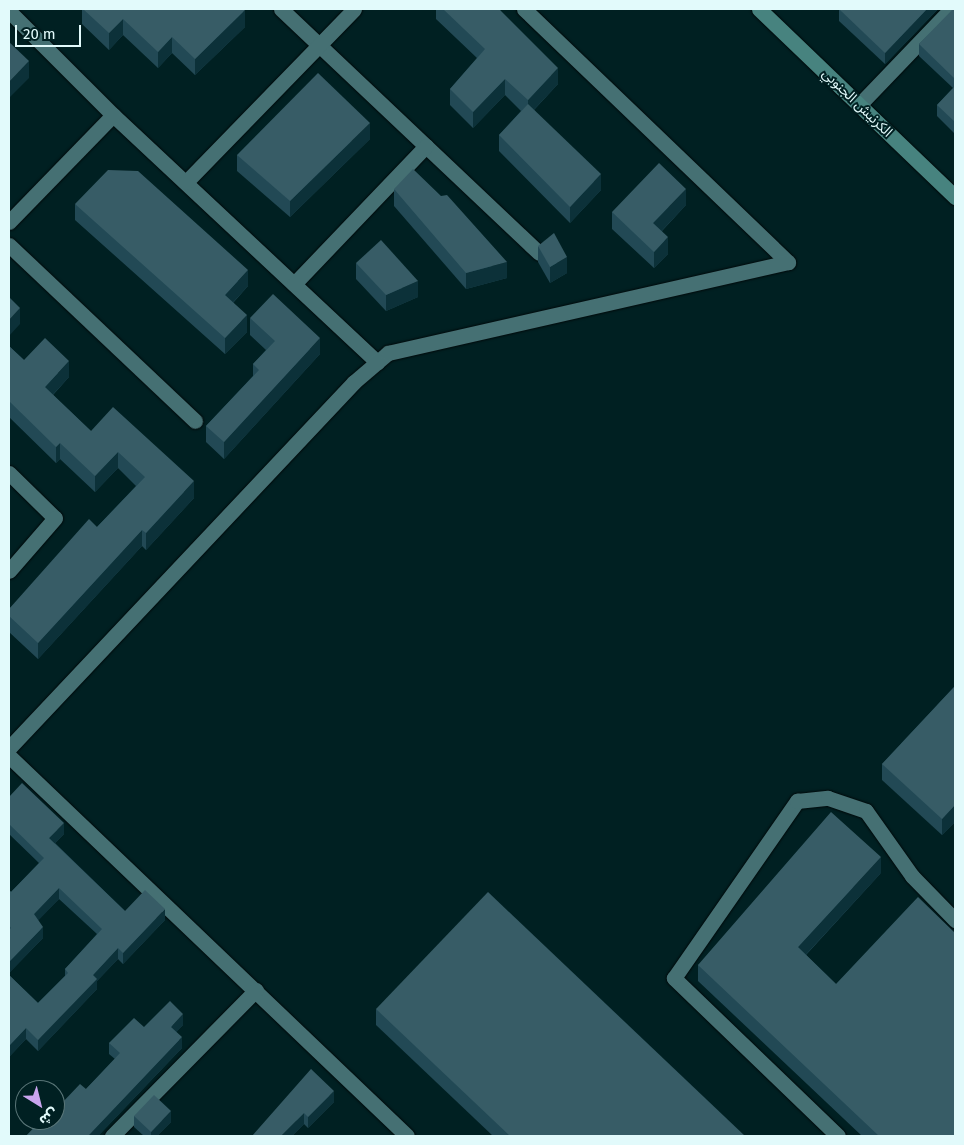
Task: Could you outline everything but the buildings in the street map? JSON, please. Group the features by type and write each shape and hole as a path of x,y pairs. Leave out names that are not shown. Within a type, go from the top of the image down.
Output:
{"main road":[{"name":"الكرنيش الجنوبي","path":"758,9 955,197"}],"street":[{"path":"281,9 539,253"},
{"path":"186,182 354,9"},
{"path":"407,1136 9,749 388,353 788,262 524,9"},
{"path":"859,104 951,9"},
{"path":"9,11 113,115 378,362"},
{"path":"9,222 113,115"},
{"path":"294,284 426,146"},
{"path":"9,245 196,421"},
{"path":"9,473 55,518 9,572"},
{"path":"838,1136 674,978 797,801 828,798 866,811 912,876 955,920"},
{"path":"112,1136 256,990"}]}
